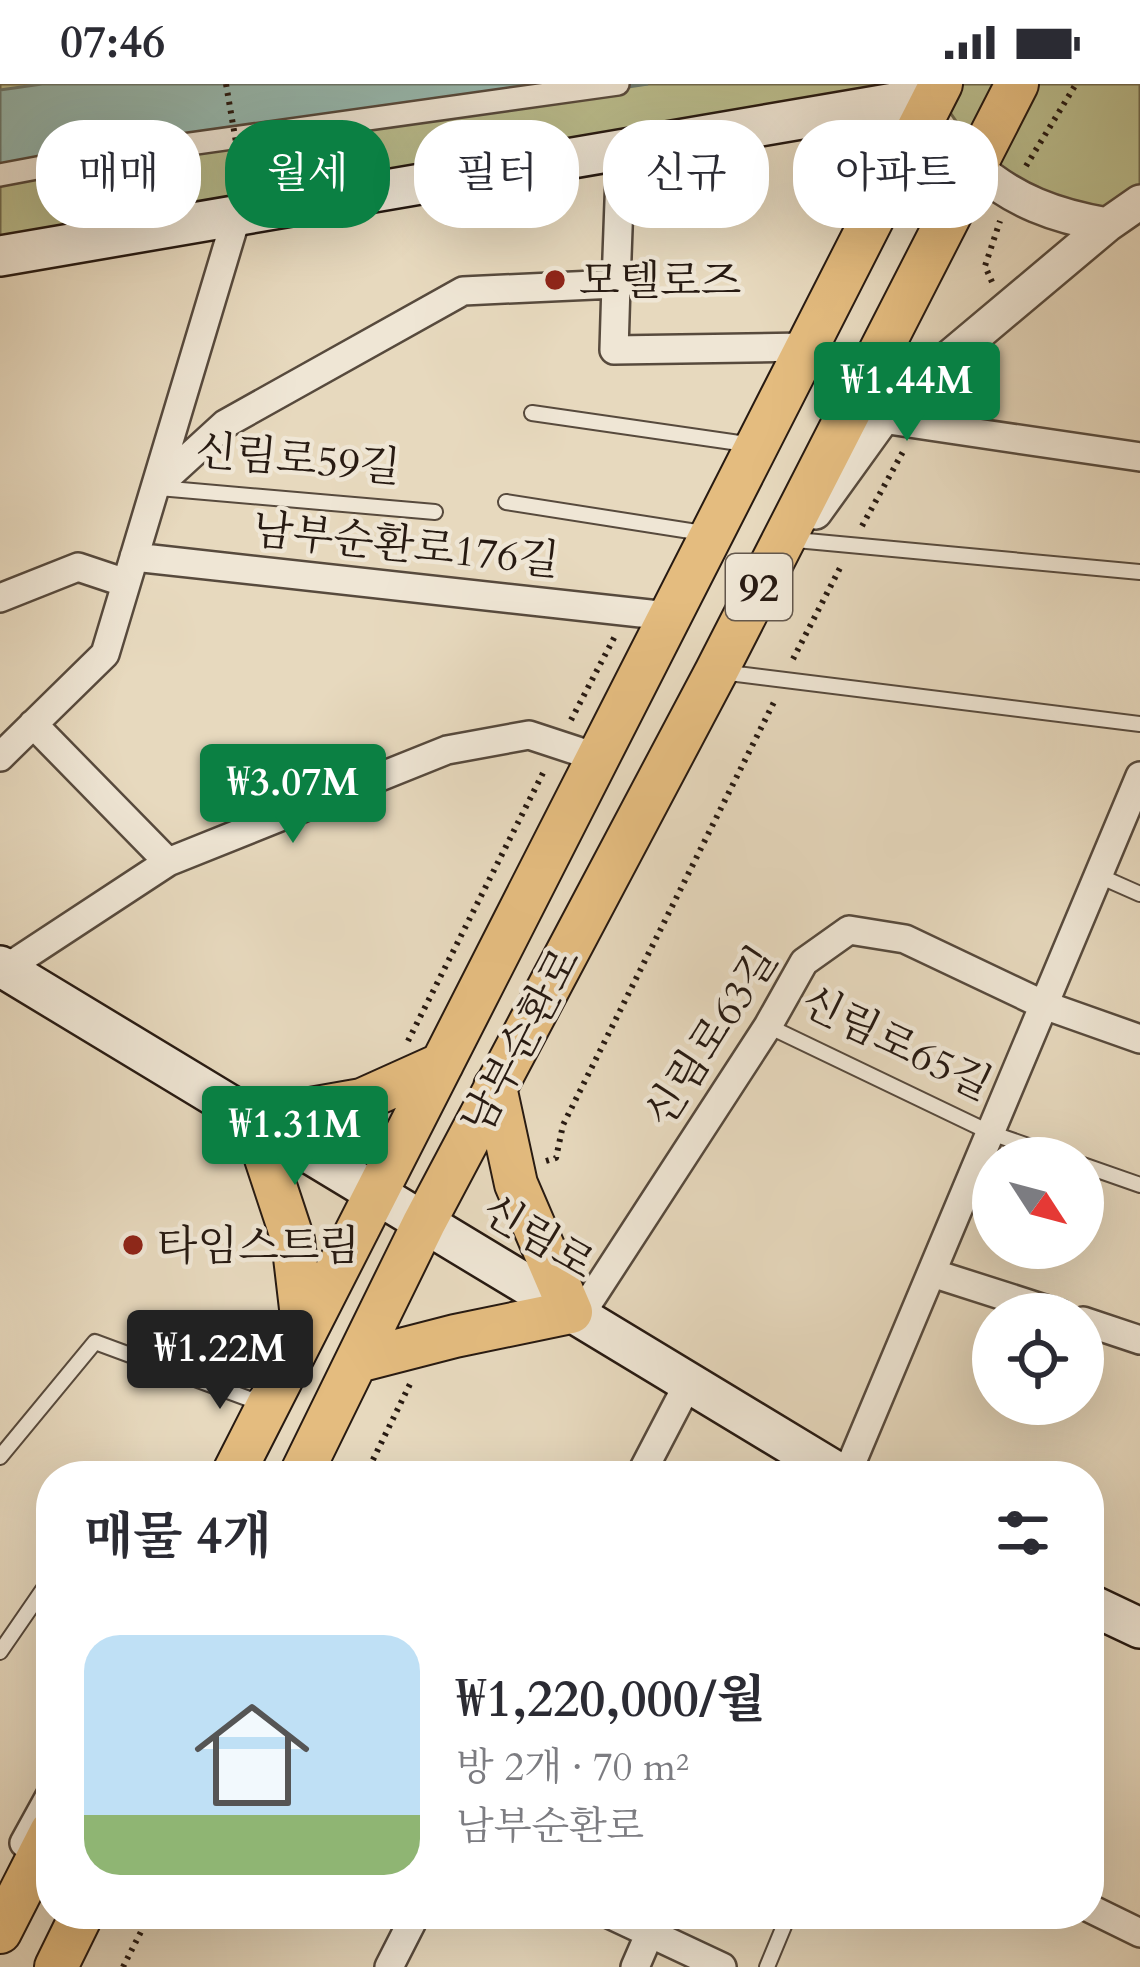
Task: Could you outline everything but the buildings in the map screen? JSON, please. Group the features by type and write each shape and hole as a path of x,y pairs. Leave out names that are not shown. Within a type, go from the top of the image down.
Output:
{"main road":[{"name":"남부순환로","path":"998,120 1017,84"},
{"path":"769,120 938,90"},
{"name":"남부순환로","path":"239,1461 938,90"},
{"path":"390,187 603,150"},
{"path":"0,256 225,216"},
{"name":"남부순환로","path":"308,1461 424,1223 716,672 942,228"},
{"name":"신림로","path":"3,967 819,1461"},
{"path":"290,1356 292,1240 253,1119 362,1100 442,1064"},
{"path":"358,1361 455,1336 575,1315 516,1184 495,1087"},
{"path":"1104,1609 1138,1620"},
{"path":"0,1932 24,1851"},
{"path":"56,1967 75,1929"}],"street":[{"path":"0,175 90,158 618,84"},
{"path":"998,184 1031,206 1069,218 1124,222"},
{"path":"716,672 796,540 882,419 1005,311 1124,222 1140,202"},
{"name":"신림로59길","path":"0,757 105,654 237,228"},
{"path":"618,228 614,350 806,346"},
{"path":"155,488 225,424 463,291 616,284"},
{"path":"882,419 1140,457"},
{"path":"0,598 78,567 130,570"},
{"name":"남부순환로176길","path":"130,570 668,616"},
{"path":"33,724 168,862"},
{"path":"3,967 168,862 447,750 529,735 596,757"},
{"name":"신림로65길","path":"851,1461 1138,787"},
{"name":"신림로63길","path":"575,1315 767,1026 804,962 849,930 905,939 1043,1005"},
{"path":"1043,1005 1140,1039"},
{"path":"932,1273 994,1293"},
{"path":"1104,1329 1140,1340"},
{"name":"남부순환로","path":"230,1461 290,1356"},
{"path":"648,1461 688,1384"},
{"path":"1104,1915 1140,1933"},
{"path":"389,1967 408,1929"},
{"path":"635,1967 652,1929"},
{"path":"662,1929 722,1967"}],"lane":[{"path":"532,413 756,446"},
{"name":"신림로59길","path":"155,488 435,512"},
{"path":"506,502 711,534"},
{"path":"796,540 1140,572"},
{"path":"716,672 1140,724"},
{"path":"1097,875 1140,894"},
{"name":"신림로65길","path":"767,1026 1003,1137"},
{"path":"1104,1172 1140,1185"},
{"path":"0,1457 95,1342 253,1400 290,1356"},
{"path":"0,1652 36,1600"},
{"path":"767,1967 783,1929"}],"path":[{"path":"226,84 230,120"},
{"path":"1005,311 985,266 1010,193 1076,84"},
{"path":"531,1166 556,1158 563,1125 771,711 782,680 917,424"},
{"path":"372,1461 411,1382 427,1373"},
{"path":"123,1967 142,1929"}],"green space":[{"path":"0,84 930,84 721,120 603,120 603,140 579,144 579,120 414,120 414,173 390,177 390,120 225,120 225,205 201,209 201,120 36,120 36,228 93,228 0,244"},
{"path":"930,84 1140,84 1140,192 1108,214 1046,203 998,170 998,120 955,120"}],"water":[{"path":"42,84 648,84 390,123 225,120 225,147 201,151 201,120 36,120 36,176 0,181 0,90"}],"place":[{"name":"모텔로즈","path":"555,280"},
{"name":"타임스트림","path":"133,1245"}]}
